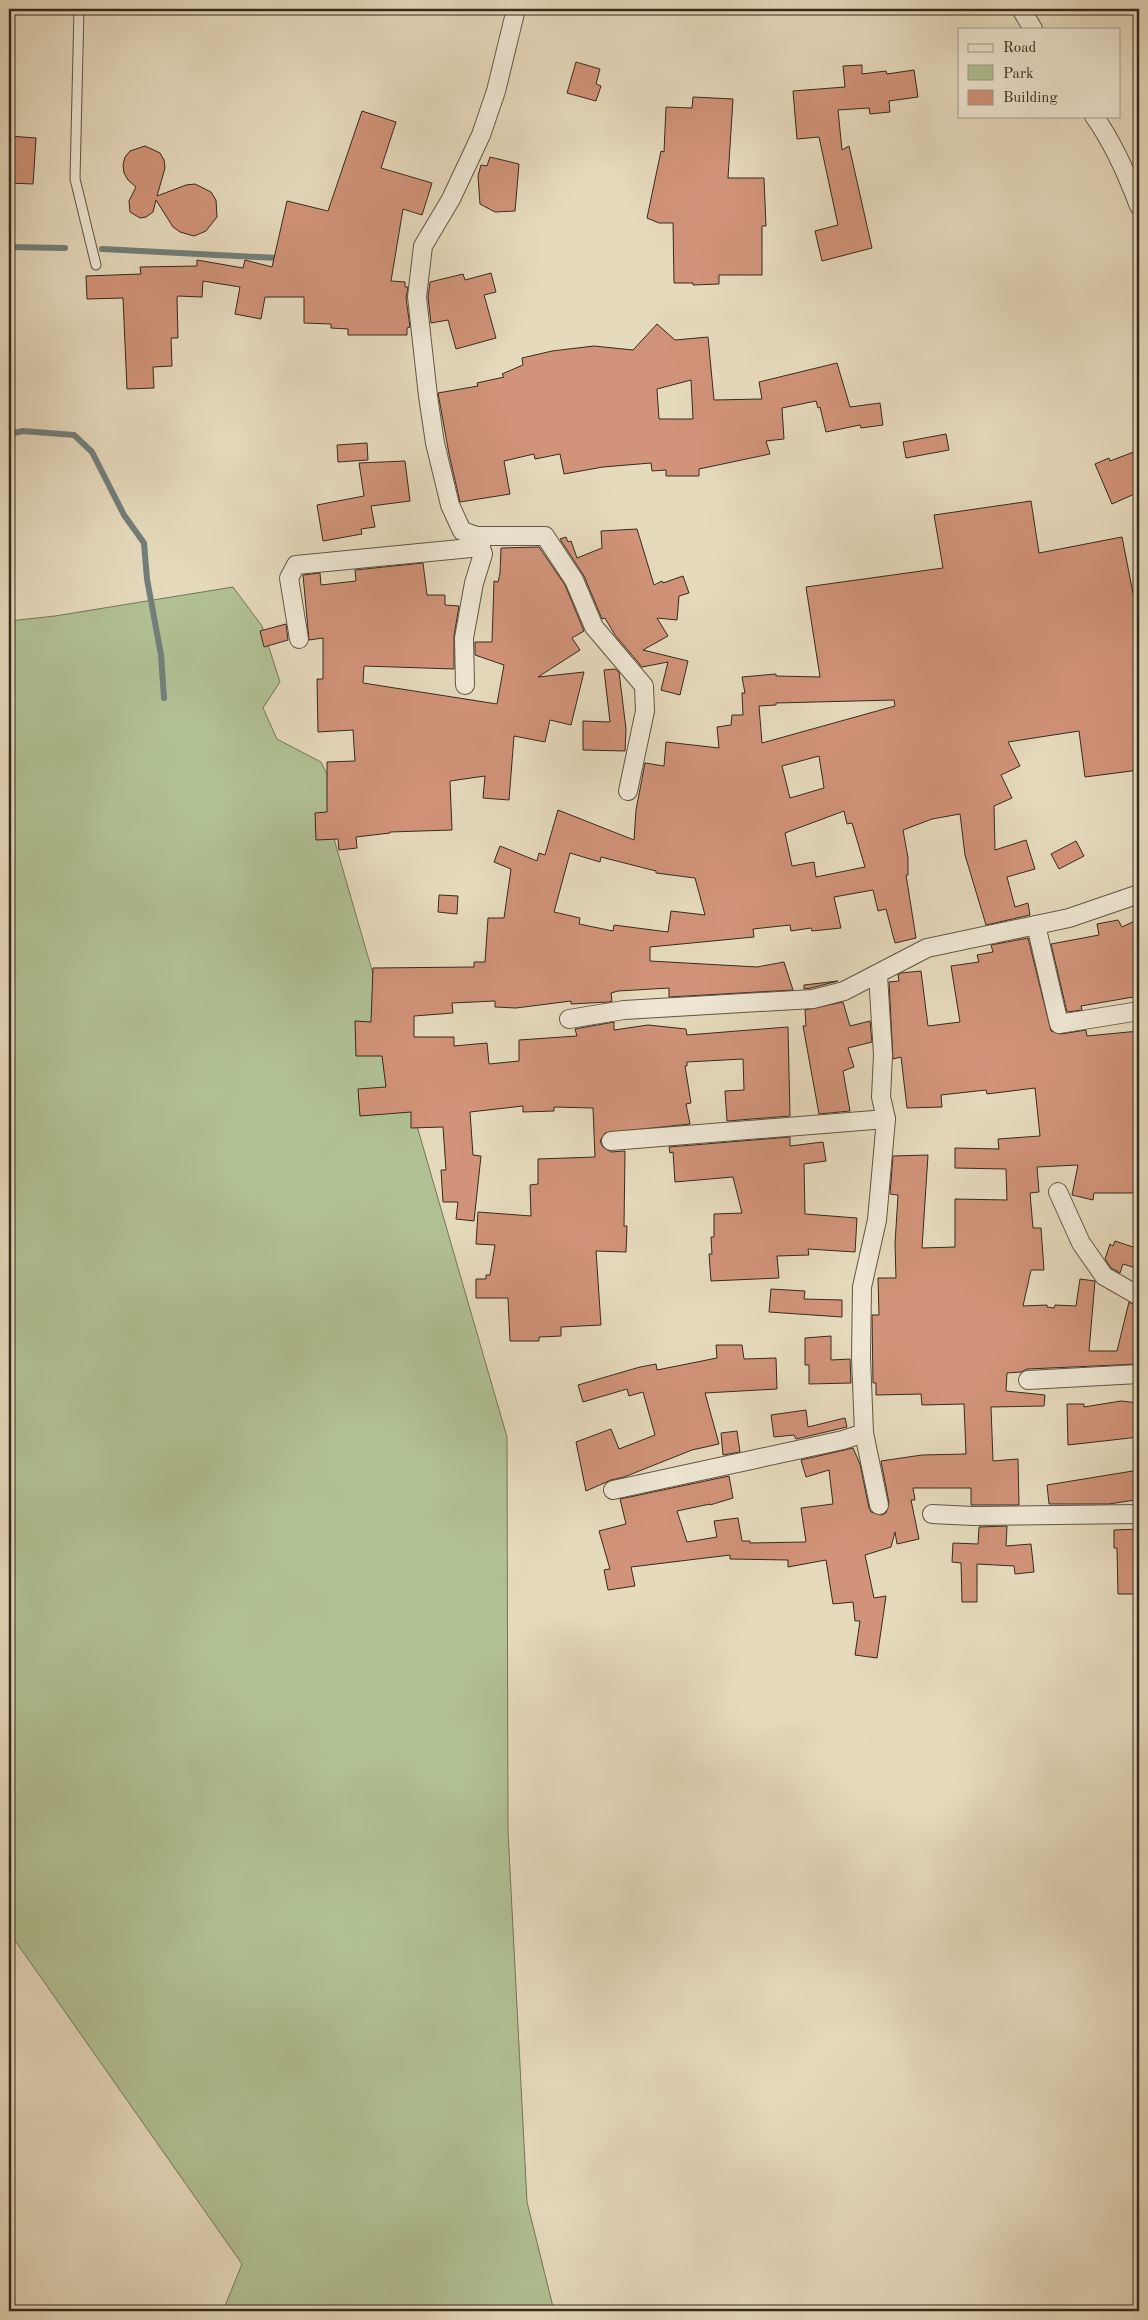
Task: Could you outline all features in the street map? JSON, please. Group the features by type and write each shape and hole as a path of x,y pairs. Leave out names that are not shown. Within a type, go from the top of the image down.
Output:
{"street":[{"path":"465,685 464,638 474,582 483,554 479,542 462,531 450,505 435,443 417,297 424,246 451,199 481,134 496,91 516,9"},
{"path":"1021,9 1033,28"},
{"path":"1095,118 1129,178 1139,206"},
{"path":"299,639 289,578 296,565 479,542 545,536 574,580 594,627 644,686 646,711 628,791"},
{"path":"569,1019 624,1010 813,999 844,992 927,948 1069,918 1139,894"},
{"path":"1036,925 1059,1024 1139,1011"},
{"path":"878,975 883,1055 881,1097 886,1119 876,1220 862,1287 861,1357 864,1434 879,1504"},
{"path":"610,1141 886,1119"},
{"path":"1058,1192 1082,1243 1104,1276 1139,1296"},
{"path":"1028,1380 1139,1374"},
{"path":"613,1490 864,1434"},
{"path":"932,1514 973,1516 1139,1514"}],"lane":[{"path":"79,9 75,178 96,265"}],"green space":[{"path":"233,587 262,626 280,682 263,708 277,739 321,762 334,788 334,839 507,1437 508,1831 527,2202 554,2311 223,2311 242,2264 9,1932 9,621 55,616"}],"building":[{"path":"576,62 600,69 596,84 601,86 596,101 567,93"},
{"path":"862,65 862,74 886,71 887,74 914,70 918,97 889,101 890,112 870,114 869,108 838,110 842,150 849,146 872,248 822,261 815,231 838,225 819,137 797,139 793,91 845,87 843,66"},
{"path":"693,97 733,99 728,178 764,178 766,226 762,226 762,275 719,275 719,284 693,285 693,283 674,283 673,223 659,223 647,218 661,151 664,152 666,107 692,108"},
{"path":"362,111 396,122 381,168 432,183 422,215 403,209 391,281 405,282 405,287 408,287 406,298 410,327 407,328 407,335 348,335 348,329 331,328 331,324 304,323 304,297 265,297 261,319 235,314 240,287 203,281 202,297 178,296 177,298 178,338 171,338 172,366 153,367 154,388 127,389 123,298 87,299 86,276 141,274 140,267 197,266 197,260 243,268 245,260 272,267 287,201 328,211"},
{"path":"9,136 36,138 33,184 9,183"},
{"path":"145,146 160,153 164,160 165,168 157,196 186,185 195,184 211,192 216,200 217,217 206,231 194,236 180,232 173,227 156,200 153,212 146,217 140,218 130,212 129,201 136,187 128,180 124,173 123,165 125,157 130,151"},
{"path":"490,157 519,164 515,211 495,212 480,204 478,176 481,165 487,166"},
{"path":"491,273 496,292 484,295 496,338 456,349 448,320 431,323 428,297 430,282 463,274 465,280"},
{"path":"657,324 675,340 708,337 714,400 762,399 759,382 837,363 850,407 880,403 883,425 861,428 860,425 826,432 820,407 818,408 816,401 782,408 784,439 766,441 770,454 699,469 699,476 666,476 666,470 652,471 651,463 603,467 564,474 560,454 535,459 534,454 504,461 510,494 460,502 438,393 478,386 477,383 504,377 502,374 523,365 522,358 552,351 594,346 633,350","holes":["691,380 693,419 659,419 657,389"]},
{"path":"946,434 949,450 906,458 903,442"},
{"path":"367,443 368,460 338,462 337,445"},
{"path":"1139,450 1139,492 1112,504 1095,464 1109,458 1110,461"},
{"path":"405,461 410,501 371,506 375,527 361,529 362,534 323,541 317,505 364,496 359,463"},
{"path":"1031,501 1039,553 1122,537 1139,624 1139,770 1085,777 1079,731 1008,742 1020,766 1001,775 1012,798 994,806 995,850 1026,840 1035,869 1007,877 1015,907 1028,903 1030,915 986,925 965,855 960,814 932,819 903,830 908,858 908,875 906,875 916,938 895,943 886,909 878,911 873,890 834,897 841,928 812,931 811,928 791,931 790,925 753,929 754,937 650,947 650,961 757,967 784,962 793,990 669,997 669,988 618,991 611,993 612,1001 609,1002 571,1004 571,1001 516,1008 495,1007 495,1001 452,1003 453,1013 414,1016 414,1037 454,1037 454,1046 487,1043 489,1064 519,1061 519,1040 577,1036 575,1029 614,1022 614,1030 648,1025 686,1029 687,1035 788,1027 790,1116 727,1121 725,1091 744,1090 743,1059 687,1062 687,1066 685,1066 691,1103 686,1104 690,1124 605,1133 600,1141 603,1147 611,1152 625,1151 624,1226 627,1226 626,1252 596,1251 601,1325 561,1327 561,1336 539,1337 539,1341 510,1341 508,1298 476,1298 476,1279 486,1279 486,1275 490,1275 495,1245 476,1244 478,1212 531,1216 530,1185 538,1184 538,1159 595,1157 593,1108 554,1107 554,1111 523,1112 523,1106 470,1112 473,1155 481,1156 474,1221 456,1219 458,1202 443,1202 441,1170 446,1170 443,1127 411,1128 411,1112 360,1116 358,1089 386,1087 382,1056 356,1056 355,1021 371,1022 373,968 474,967 474,962 485,962 488,918 504,918 511,869 494,862 500,846 537,861 539,853 545,855 558,810 634,840 636,810 645,763 664,766 666,742 719,748 717,727 731,725 732,715 743,715 742,693 745,693 742,677 776,674 776,676 820,677 806,587 943,568 934,515","holes":["894,700 895,706 762,743 759,706 776,705 776,703","819,756 824,788 790,798 782,766","844,811 847,824 852,823 865,867 816,877 814,862 792,866 785,833","570,853 600,862 601,857 656,871 656,873 695,878 705,915 671,911 668,932 614,925 613,931 579,924 580,918 554,912"]},
{"path":"637,529 654,585 683,576 689,593 679,596 677,620 657,618 668,636 643,650 688,661 680,695 661,690 668,662 642,667 615,635 605,618 602,619 584,576 560,539 566,537 568,542 571,541 577,558 602,548 601,531"},
{"path":"539,547 565,585 584,631 572,638 580,650 538,677 584,672 571,725 550,720 545,742 514,736 509,800 483,798 485,776 450,781 452,830 390,832 356,837 357,848 339,850 338,839 316,840 315,813 327,812 327,762 355,761 353,730 318,732 317,679 323,679 323,638 309,640 303,575 320,573 321,585 356,581 355,570 423,563 427,595 445,595 445,605 459,606 454,636 454,669 364,666 363,683 497,704 504,665 475,655 475,642 492,642 494,581 498,582 500,573 501,548"},
{"path":"286,624 288,640 264,647 260,631"},
{"path":"615,669 619,672 626,729 625,751 583,750 583,721 610,722 604,670"},
{"path":"1076,841 1084,856 1059,869 1051,854"},
{"path":"439,895 458,896 457,914 438,912"},
{"path":"1139,919 1139,996 1081,1006 1082,1010 1067,1012 1051,944 1099,935 1097,924 1118,920 1122,927"},
{"path":"1028,938 1051,1031 1061,1034 1086,1030 1087,1036 1139,1031 1139,1193 1094,1193 1093,1200 1072,1195 1078,1165 1037,1167 1039,1192 1030,1193 1033,1228 1041,1228 1044,1270 1031,1270 1023,1306 1047,1305 1047,1307 1054,1308 1055,1305 1076,1306 1080,1279 1095,1281 1089,1351 1117,1351 1129,1302 1139,1307 1139,1364 1027,1369 1021,1372 1007,1373 1006,1391 1045,1395 1044,1406 991,1407 993,1461 1018,1459 1019,1505 971,1505 971,1488 913,1488 915,1500 911,1500 919,1539 897,1544 895,1532 891,1547 865,1555 874,1598 886,1596 877,1658 855,1655 860,1621 855,1621 853,1602 833,1604 826,1560 788,1567 788,1560 730,1559 730,1555 631,1567 635,1586 608,1590 604,1570 610,1569 599,1531 626,1524 620,1499 729,1476 733,1498 710,1505 677,1511 687,1542 717,1537 714,1521 738,1518 742,1541 750,1541 750,1543 806,1542 801,1508 833,1504 829,1470 806,1477 801,1460 853,1448 860,1464 869,1508 871,1512 881,1515 886,1513 889,1503 881,1461 922,1455 966,1454 964,1404 922,1405 921,1394 876,1395 876,1383 873,1383 872,1315 879,1315 878,1278 896,1278 895,1244 898,1195 890,1194 893,1156 928,1155 922,1248 955,1247 955,1199 1007,1200 1006,1169 955,1168 955,1148 999,1149 998,1139 1040,1136 1035,1088 987,1094 986,1090 941,1095 942,1107 907,1108 901,1057 893,1059 889,982 899,981 898,975 901,973 921,971 928,1026 960,1022 951,966 979,962 977,955 993,952 991,945"},
{"path":"838,981 811,988 804,989 804,985"},
{"path":"843,1002 850,1026 870,1021 872,1042 848,1048 854,1067 843,1071 850,1111 819,1114 803,1026 806,1026 805,1010"},
{"path":"790,1137 790,1146 823,1142 826,1161 804,1164 805,1214 857,1218 855,1252 808,1249 809,1255 777,1256 779,1278 711,1281 709,1254 712,1254 711,1237 714,1237 714,1214 742,1213 733,1177 675,1182 673,1152 670,1153 669,1147"},
{"path":"1115,1241 1139,1249 1139,1269 1123,1264 1120,1273 1111,1268 1105,1259 1110,1244 1113,1246"},
{"path":"771,1289 805,1291 804,1299 842,1300 842,1317 769,1312"},
{"path":"831,1336 831,1360 850,1359 851,1383 809,1384 809,1365 805,1365 805,1338"},
{"path":"716,1345 742,1345 744,1359 776,1358 777,1389 705,1393 719,1444 692,1450 586,1491 576,1442 611,1429 619,1449 655,1435 643,1392 629,1396 627,1389 583,1402 578,1385 640,1367 656,1364 657,1370 717,1358"},
{"path":"1121,1401 1139,1403 1139,1437 1068,1445 1067,1404 1084,1404 1084,1407"},
{"path":"806,1410 808,1427 845,1418 847,1427 796,1439 794,1435 774,1437 771,1415"},
{"path":"737,1431 740,1452 723,1455 721,1433"},
{"path":"1139,1470 1139,1490 1134,1490 1135,1500 1109,1504 1049,1504 1047,1485"},
{"path":"1007,1526 1006,1546 1031,1544 1034,1572 1015,1574 1014,1566 977,1564 977,1602 962,1602 961,1563 952,1562 953,1543 978,1544 979,1527"},
{"path":"1139,1529 1139,1566 1134,1567 1134,1594 1118,1594 1117,1548 1114,1548 1114,1530"}],"waterway":[{"path":"9,247 65,248"},
{"path":"102,249 277,258"},
{"path":"9,434 23,431 74,435 92,452 124,515 144,543 147,579 161,655 164,698"}]}
